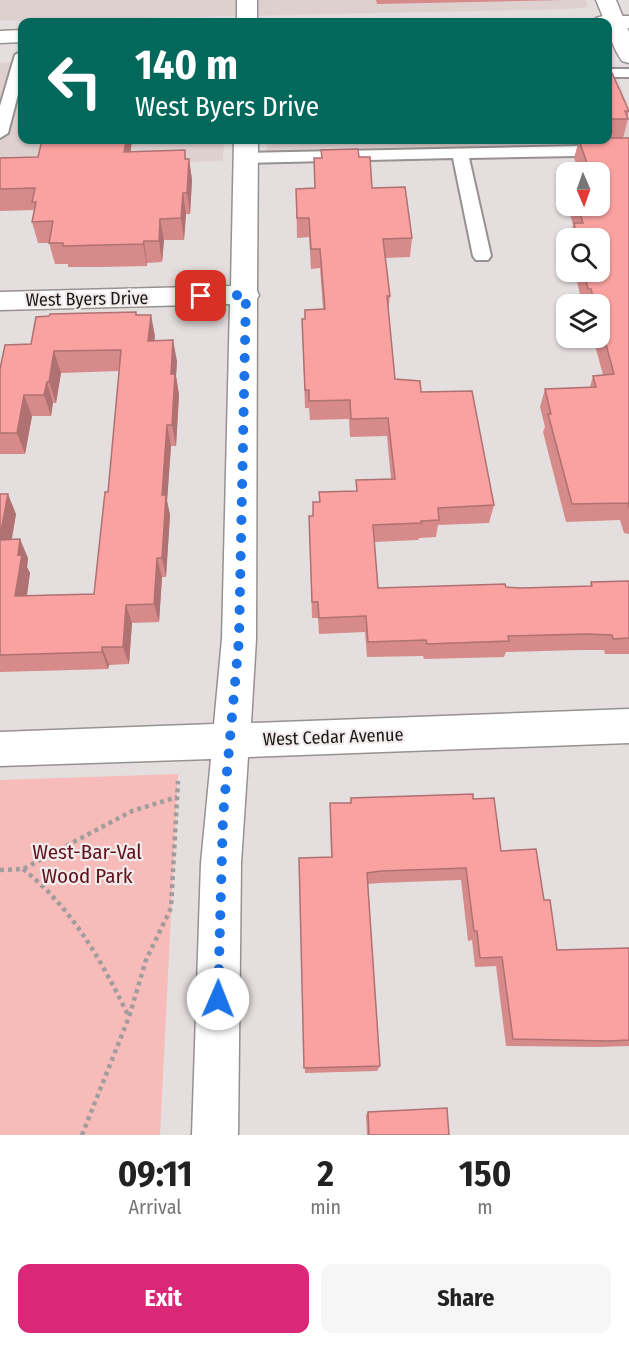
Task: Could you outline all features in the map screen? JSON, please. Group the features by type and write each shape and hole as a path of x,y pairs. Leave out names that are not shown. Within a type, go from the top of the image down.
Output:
{"street":[{"path":"247,0 247,18"},
{"path":"606,0 629,57"},
{"path":"0,37 18,36"},
{"path":"215,1135 221,863 239,639 246,295 246,149"},
{"name":"West Byers Drive","path":"0,301 246,295"},
{"name":"West Cedar Avenue","path":"0,749 629,726"}],"lane":[{"path":"0,133 18,70"},
{"path":"612,74 629,73"},
{"path":"246,149 460,153 629,150"},
{"path":"460,153 482,256"}],"path":[{"path":"82,1135 129,1017 146,960 171,908 180,743"},
{"path":"0,870 23,870 132,811 177,797"},
{"path":"23,870 48,887 70,913 100,957 129,1017"}],"shaded area":[{"path":"0,0 586,0 588,7 143,18 18,18 18,21 0,21"},
{"path":"18,62 18,144 224,144 223,161 0,165 0,63"},
{"path":"612,63 629,109 629,145 267,151 267,144 612,144"}],"green space":[{"name":"West-Bar-Val Wood Park","path":"178,774 160,1135 0,1135 0,780"}],"building":[{"path":"612,73 629,111 625,111 628,119 612,119"},
{"path":"612,138 629,138 629,508 628,503 572,504 548,414 551,414 545,389 596,387 593,376 614,374 607,348 610,348 610,294 592,294 586,282 610,282 610,228 575,228 574,223 583,223 581,216 610,216 610,162 587,162 580,144 612,144"},
{"path":"41,144 125,144 124,152 185,150 185,159 189,159 187,193 183,193 181,218 160,219 159,241 144,241 143,244 63,246 63,243 49,243 53,221 32,222 36,202 32,202 35,188 0,189 0,158 38,157"},
{"path":"358,149 359,157 370,157 372,188 405,187 412,238 383,239 390,296 387,296 395,379 420,381 421,392 472,391 494,505 438,508 439,520 373,525 378,588 505,584 506,587 521,588 592,586 591,582 629,581 629,638 613,639 612,635 587,634 508,636 509,641 427,644 426,640 368,642 366,616 319,618 318,602 312,602 309,516 313,516 313,502 320,502 319,492 357,491 356,480 395,479 388,418 351,419 350,400 309,401 309,390 305,390 302,319 305,319 305,310 325,309 320,249 311,249 309,218 297,218 296,189 315,188 314,158 322,158 321,150"},
{"path":"136,312 136,315 151,315 148,341 173,340 171,374 175,374 172,425 167,425 162,495 166,495 162,558 157,558 154,604 126,605 123,647 102,647 102,652 0,655 0,540 20,539 18,555 22,554 15,596 94,594 105,492 108,492 121,350 54,351 49,382 47,382 44,395 24,395 17,433 0,433 0,369 5,345 31,344 36,317 50,314"},
{"path":"0,494 8,494 0,536"},
{"path":"473,794 473,799 494,798 501,851 536,849 544,900 550,900 557,950 629,948 629,1040 513,1039 502,957 480,958 466,868 381,871 367,873 380,1066 304,1068 299,858 332,857 330,803 351,803 351,798"},
{"path":"447,1108 449,1135 369,1135 368,1112"}],"route":[{"path":"201,296 246,295 239,639 223,816 218,999"}]}
